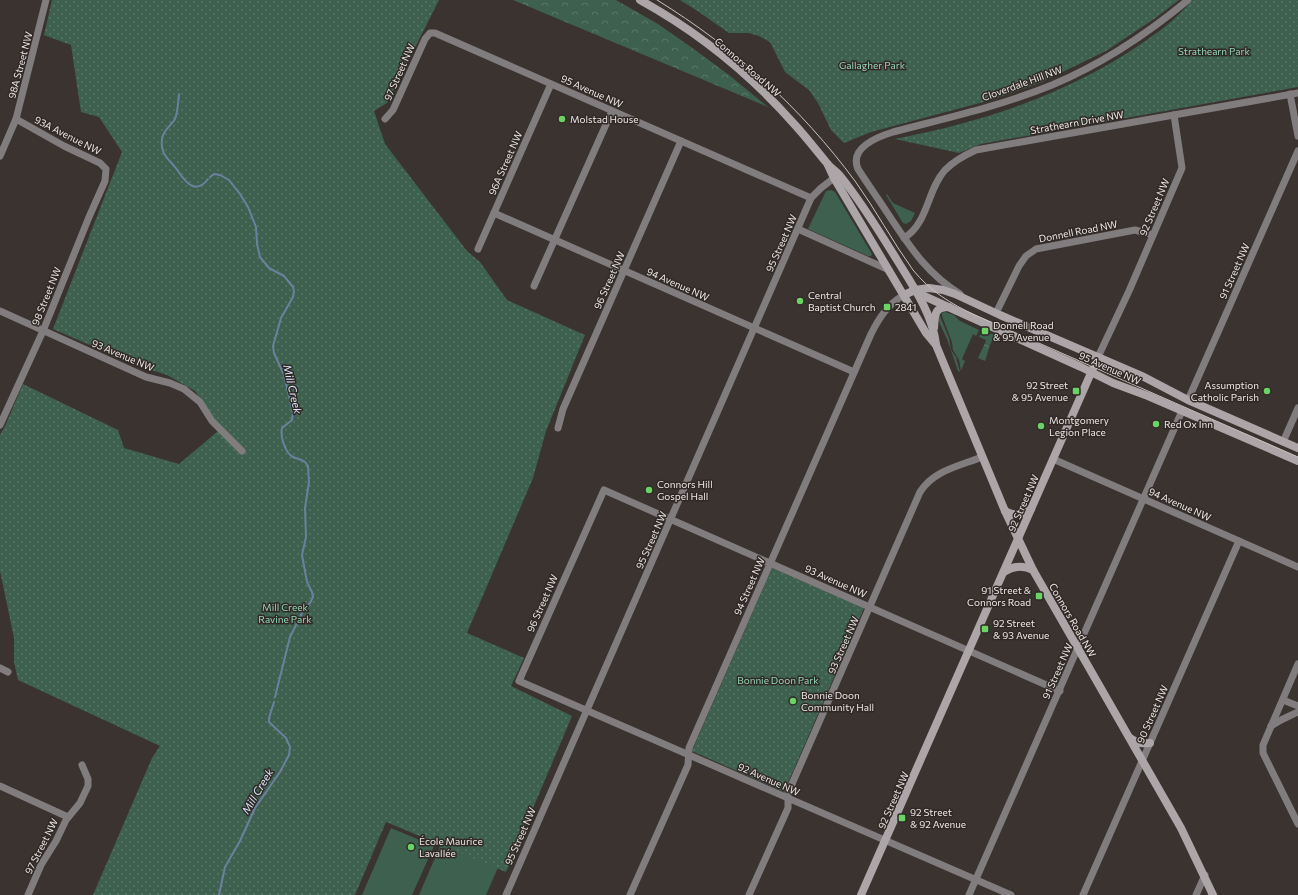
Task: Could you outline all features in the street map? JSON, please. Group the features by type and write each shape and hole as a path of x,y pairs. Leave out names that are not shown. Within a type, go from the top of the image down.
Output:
{"street":[{"name":"98A Street NW","path":"0,156 16,119 39,33 46,0"},
{"name":"Connors Road NW","path":"640,0 682,26 735,66 776,104 828,165 840,175 857,197 915,290 925,308 934,330 936,345"},
{"name":"Cloverdale Hill NW","path":"856,160 860,150 864,146 885,134 998,104 1052,85 1083,70 1139,38 1188,0"},
{"name":"95 Avenue NW","path":"430,33 436,33 811,198"},
{"name":"97 Street NW","path":"385,119 393,110 425,39 430,33"},
{"name":"96A Street NW","path":"478,250 551,84"},
{"name":"Strathearn Drive NW","path":"904,238 912,233 922,218 934,189 944,171 954,162 976,150 1298,93"},
{"path":"1290,94 1298,136"},
{"path":"534,286 612,111"},
{"name":"92 Street NW","path":"861,895 1182,168 1174,115"},
{"name":"93A Avenue NW","path":"16,119 64,146 100,163 104,166 107,173"},
{"name":"96 Street NW","path":"558,428 563,409 681,141"},
{"name":"91 Street NW","path":"1188,400 1298,151"},
{"name":"95 Avenue NW","path":"856,160 858,169 904,238 922,262 940,281 974,303"},
{"name":"Connors Road NW","path":"828,165 834,178 926,333 936,345 982,457 1033,570 1181,828 1214,895"},
{"name":"98 Street NW","path":"0,425 43,331 107,173"},
{"name":"95 Street NW","path":"506,895 811,198 834,178"},
{"name":"94 Avenue NW","path":"494,213 854,372"},
{"path":"798,229 889,270"},
{"name":"Donnell Road NW","path":"996,313 1018,266 1026,256 1036,249 1135,230 1152,235"},
{"name":"95 Avenue NW","path":"904,295 915,290 928,288 943,290 955,294 1144,377 1188,400 1298,448"},
{"name":"95 Avenue NW","path":"915,290 924,296 1113,383 1148,396 1298,461"},
{"name":"94 Street NW","path":"630,895 688,765 689,748 854,372 877,322 892,304 904,295"},
{"path":"934,330 934,318 937,311 942,308 949,307"},
{"name":"93 Avenue NW","path":"0,311 146,377 170,383 184,389 200,402 212,421 242,452"},
{"path":"1283,442 1298,408"},
{"name":"91 Street NW","path":"969,895 1182,411"},
{"name":"93 Street NW","path":"749,895 788,808 788,793 923,487 940,473 982,457"},
{"name":"94 Avenue NW","path":"1053,459 1298,567"},
{"name":"96 Street NW","path":"519,681 604,490"},
{"name":"93 Avenue NW","path":"604,490 970,650 1060,691"},
{"path":"1005,510 1016,515 1024,514 1031,509"},
{"name":"90 Street NW","path":"1083,895 1239,541"},
{"path":"1004,572 1016,566 1033,570"},
{"path":"1298,664 1263,745 1265,759 1298,824"},
{"path":"0,668 8,672"},
{"name":"92 Avenue NW","path":"519,681 1011,895"},
{"path":"1283,700 1298,706"},
{"path":"1271,726 1298,712"},
{"path":"1130,738 1140,744 1150,743"},
{"name":"97 Street NW","path":"28,895 41,865 56,841 68,817 80,803 88,786 88,779 82,765"},
{"path":"0,786 68,817"},
{"path":"1196,895 1204,875"}],"green space":[{"name":"Mill Creek Ravine Park","path":"52,0 439,0 387,103 374,111 385,144 467,251 480,262 507,300 585,335 546,431 533,478 467,633 524,658 511,686 572,716 506,872 386,822 355,895 93,895 152,758 160,746 18,680 14,662 14,638 0,571 0,435 23,384 118,430 124,448 179,464 218,431 210,412 195,391 167,375 136,365 53,329 122,152 99,117 81,112 71,45 44,35"},
{"path":"513,0 616,0 658,24 691,47 729,75 768,107"},
{"name":"Gallagher Park","path":"680,0 1179,0 1154,19 1106,51 1042,82 991,100 871,132 844,143 831,130 818,103 809,90 785,72 770,42 749,33 729,33"},
{"name":"Strathearn Park","path":"1193,0 1298,0 1298,87 981,144 959,153 895,139 944,128 987,116 1066,86 1116,60 1139,45 1162,29"},
{"path":"831,190 835,192 872,254 871,256 808,229 826,191"},
{"path":"887,194 893,203 915,213 911,221 906,224 903,223 886,195"},
{"path":"945,312 954,315 960,321 979,330 976,336 973,334 962,359 965,361 961,371 959,360 953,350 952,342 942,316 942,313"},
{"path":"939,314 949,338 951,350 956,357 960,372 958,371 947,339 938,320"},
{"path":"982,331 989,334 995,334 990,345 985,343 986,340 979,337"},
{"path":"985,343 990,345 985,361 978,358"},
{"name":"Bonnie Doon Park","path":"772,568 864,608 784,792 692,751"},
{"path":"456,809 513,833 486,895 419,895"},
{"path":"391,828 434,846 412,895 362,895"}],"waterway":[{"name":"Mill Creek","path":"179,94 175,119 165,131 162,139 164,153 184,180 192,186 195,187 204,184 208,179"},
{"name":"Mill Creek","path":"210,177 214,174 220,175 229,180 240,194 248,207 256,227 257,244 260,257 269,268 284,276 293,287 294,291 293,297 281,318 273,346 274,353 284,375 293,413 292,420 282,428 284,444 290,455 304,461 308,466 309,482 305,508 306,537 302,555 307,582 313,597 304,609 290,637 275,697"},
{"name":"Mill Creek","path":"219,895 225,867 240,841 255,808 280,772 289,755 290,747 286,738 269,722 274,702"}],"tram line":[{"path":"657,0 713,38 740,59 789,104 834,154 855,181 913,270 926,284 941,296 975,315 1298,457"}],"place":[{"name":"Molstad House","path":"562,119"},
{"name":"Central Baptist Church","path":"800,301"},
{"name":"2841","path":"887,307"},
{"name":"Donnell Road & 95 Avenue","path":"985,331"},
{"name":"92 Street & 95 Avenue","path":"1076,391"},
{"name":"Assumption Catholic Parish","path":"1267,391"},
{"name":"Red Ox Inn","path":"1156,424"},
{"name":"Montgomery Legion Place","path":"1041,426"},
{"name":"Connors Hill Gospel Hall","path":"649,490"},
{"name":"91 Street & Connors Road","path":"1039,596"},
{"name":"92 Street & 93 Avenue","path":"985,629"},
{"name":"Bonnie Doon Community Hall","path":"793,701"},
{"name":"92 Street & 92 Avenue","path":"902,818"},
{"name":"École Maurice Lavallée","path":"411,847"}]}
